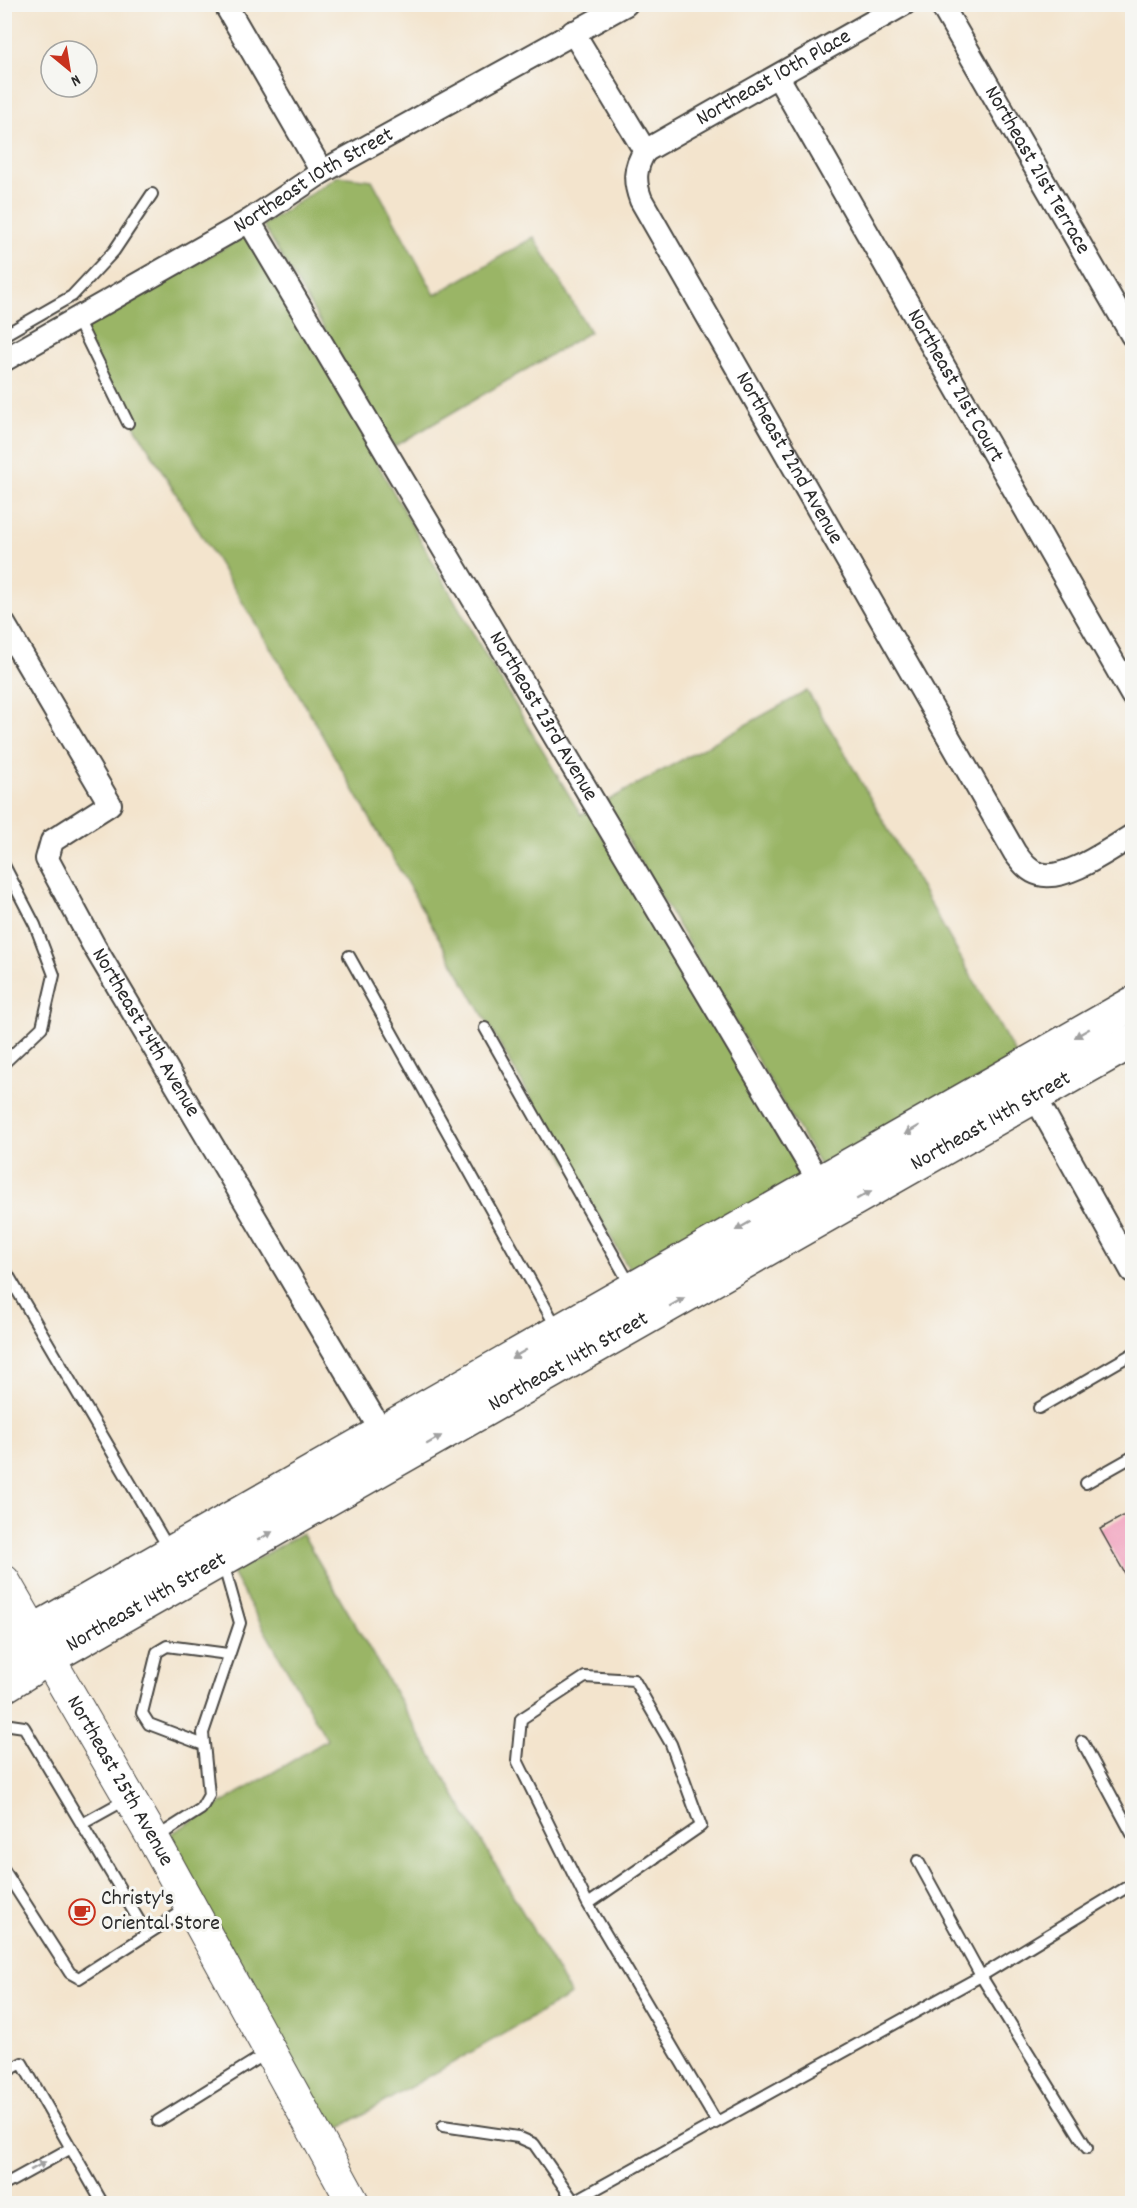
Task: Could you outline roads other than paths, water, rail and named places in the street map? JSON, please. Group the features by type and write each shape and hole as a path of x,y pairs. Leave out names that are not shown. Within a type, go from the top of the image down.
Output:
{"main road":[{"name":"Northeast 14th Street","path":"4,1686 41,1644 179,1567 382,1432 567,1345 641,1304 836,1211 1027,1083 1132,1004"},
{"name":"Northeast 14th Street","path":"641,1304 820,1183 1027,1083 1132,1041"},
{"name":"Northeast 14th Street","path":"179,1567 222,1560 399,1460 567,1345"},
{"name":"Northeast 14th Street","path":"4,1648 41,1644"}],"street":[{"path":"225,4 322,172"},
{"name":"Northeast 10th Street","path":"4,360 249,221 322,172 626,4"},
{"name":"Northeast 10th Place","path":"645,152 904,4"},
{"name":"Northeast 21st Terrace","path":"940,4 1132,335"},
{"path":"573,32 645,152"},
{"name":"Northeast 21st Court","path":"778,77 1132,695"},
{"name":"Northeast 22nd Avenue","path":"645,152 638,162 636,174 636,188 641,200 1015,853 1025,866 1039,874 1056,876 1132,836"},
{"name":"Northeast 23rd Avenue","path":"249,221 836,1211"},
{"name":"Northeast 24th Avenue","path":"4,624 110,804 52,841 47,859 94,946 399,1460"},
{"path":"1027,1083 1132,1270"},
{"name":"Northeast 25th Avenue","path":"4,1581 154,1840 354,2204"}],"lane":[{"path":"4,335 72,296 114,251 152,194"},
{"path":"77,320 128,423"},
{"path":"4,865 35,925 54,975 42,1027 4,1063"},
{"path":"349,956 567,1345"},
{"path":"484,1028 641,1304"},
{"path":"4,1268 179,1567"},
{"path":"1039,1408 1132,1354"},
{"path":"1086,1483 1132,1457"},
{"path":"154,1840 201,1809 209,1795 204,1733 240,1623 222,1560"},
{"path":"204,1745 149,1724 142,1713 157,1652 167,1646 228,1654"},
{"path":"588,1904 701,1826 670,1744 634,1680 585,1677 521,1719 517,1760 588,1904 716,2121"},
{"path":"4,1724 24,1727 147,1934"},
{"path":"1082,1741 1132,1834"},
{"path":"82,1824 129,1798"},
{"path":"918,1861 981,1976 1087,2148"},
{"path":"4,1870 70,1973 79,1978 190,1906"},
{"path":"442,2126 518,2137 534,2144 571,2202 981,1976 1132,1884"},
{"path":"158,2121 270,2051"},
{"path":"4,2073 22,2063 102,2204"},
{"path":"4,2185 70,2148"}],"place":[{"name":"Christy's Oriental Store","path":"82,1912"}]}
